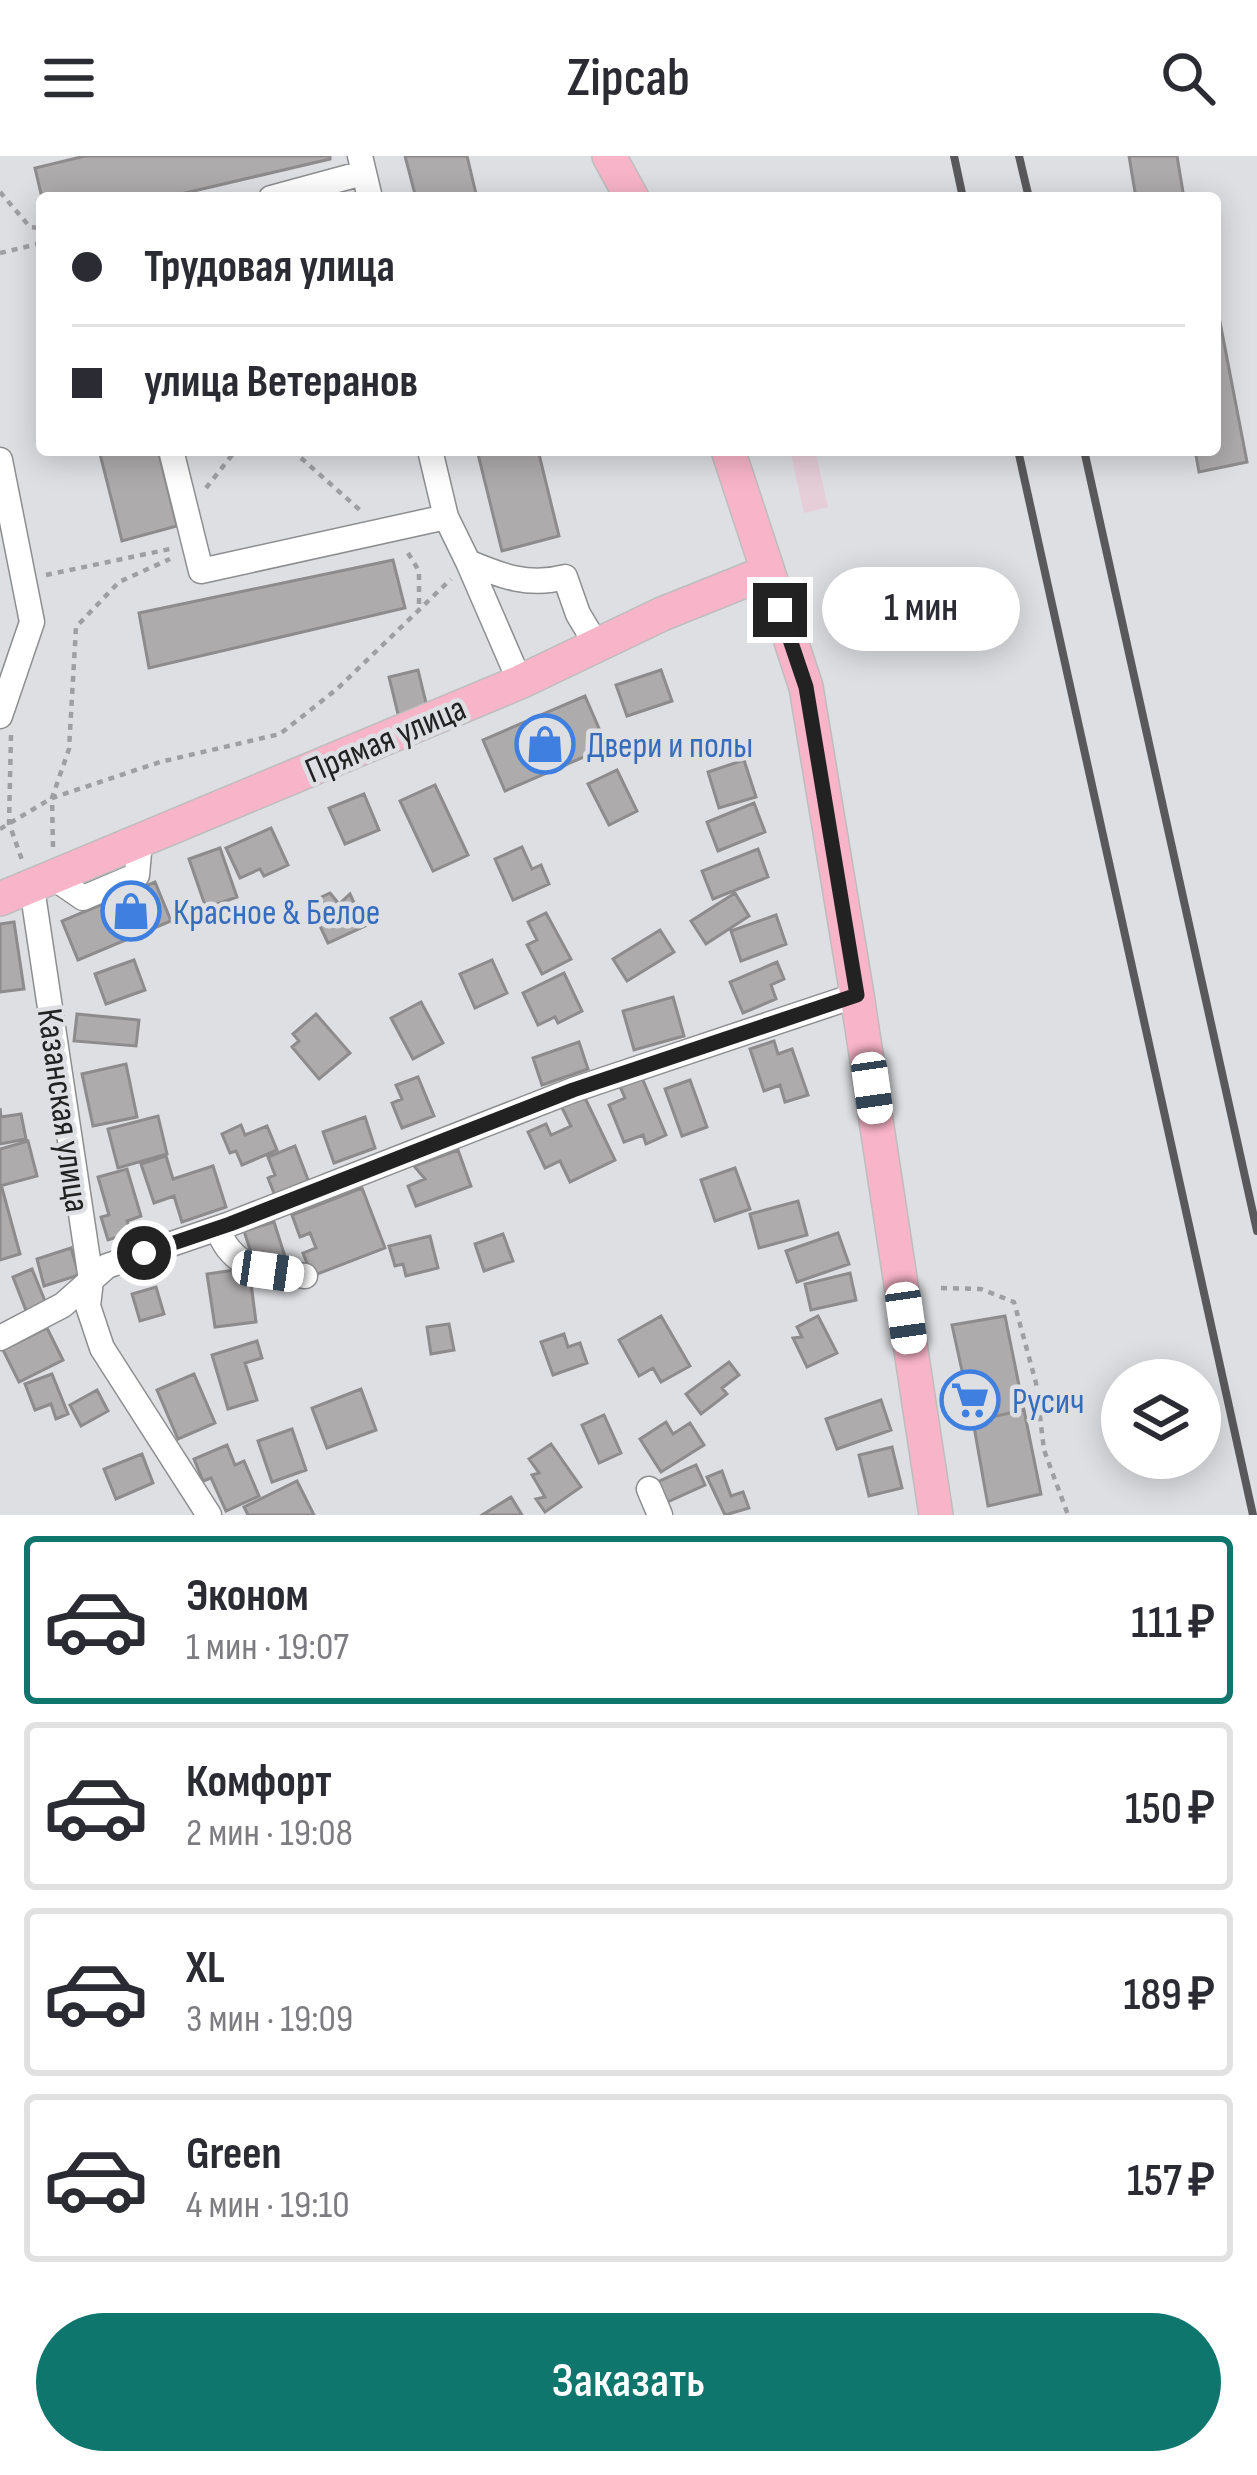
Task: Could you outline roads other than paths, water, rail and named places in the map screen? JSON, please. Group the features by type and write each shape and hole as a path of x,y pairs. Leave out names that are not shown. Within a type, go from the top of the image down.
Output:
{"main road":[{"path":"609,156 629,192"},
{"path":"730,456 806,687 934,1512"},
{"name":"Прямая улица","path":"29,888 520,682 596,644 766,572"}],"street":[{"path":"297,192 364,176"},
{"path":"172,456 200,571 446,517"},
{"path":"431,456 446,517 520,682"},
{"path":"0,460 32,622 5,722"},
{"path":"468,562 509,579 545,583 565,577 578,614 596,644"},
{"name":"Казанская улица","path":"29,888 91,1280 88,1306 102,1348 209,1515"},
{"path":"0,1338 63,1305 107,1266 218,1228 573,1090 857,995"},
{"path":"218,1228 225,1249 235,1258 268,1271 305,1276"},
{"path":"649,1489 660,1515"}],"railway":[{"path":"954,156 962,192"},
{"path":"1019,156 1028,192"},
{"path":"1019,456 1253,1515"},
{"path":"1085,456 1257,1231"}],"place":[{"name":"Двери и полы","path":"545,744"},
{"name":"Красное & Белое","path":"131,911"},
{"name":"Русич","path":"970,1400"}]}
